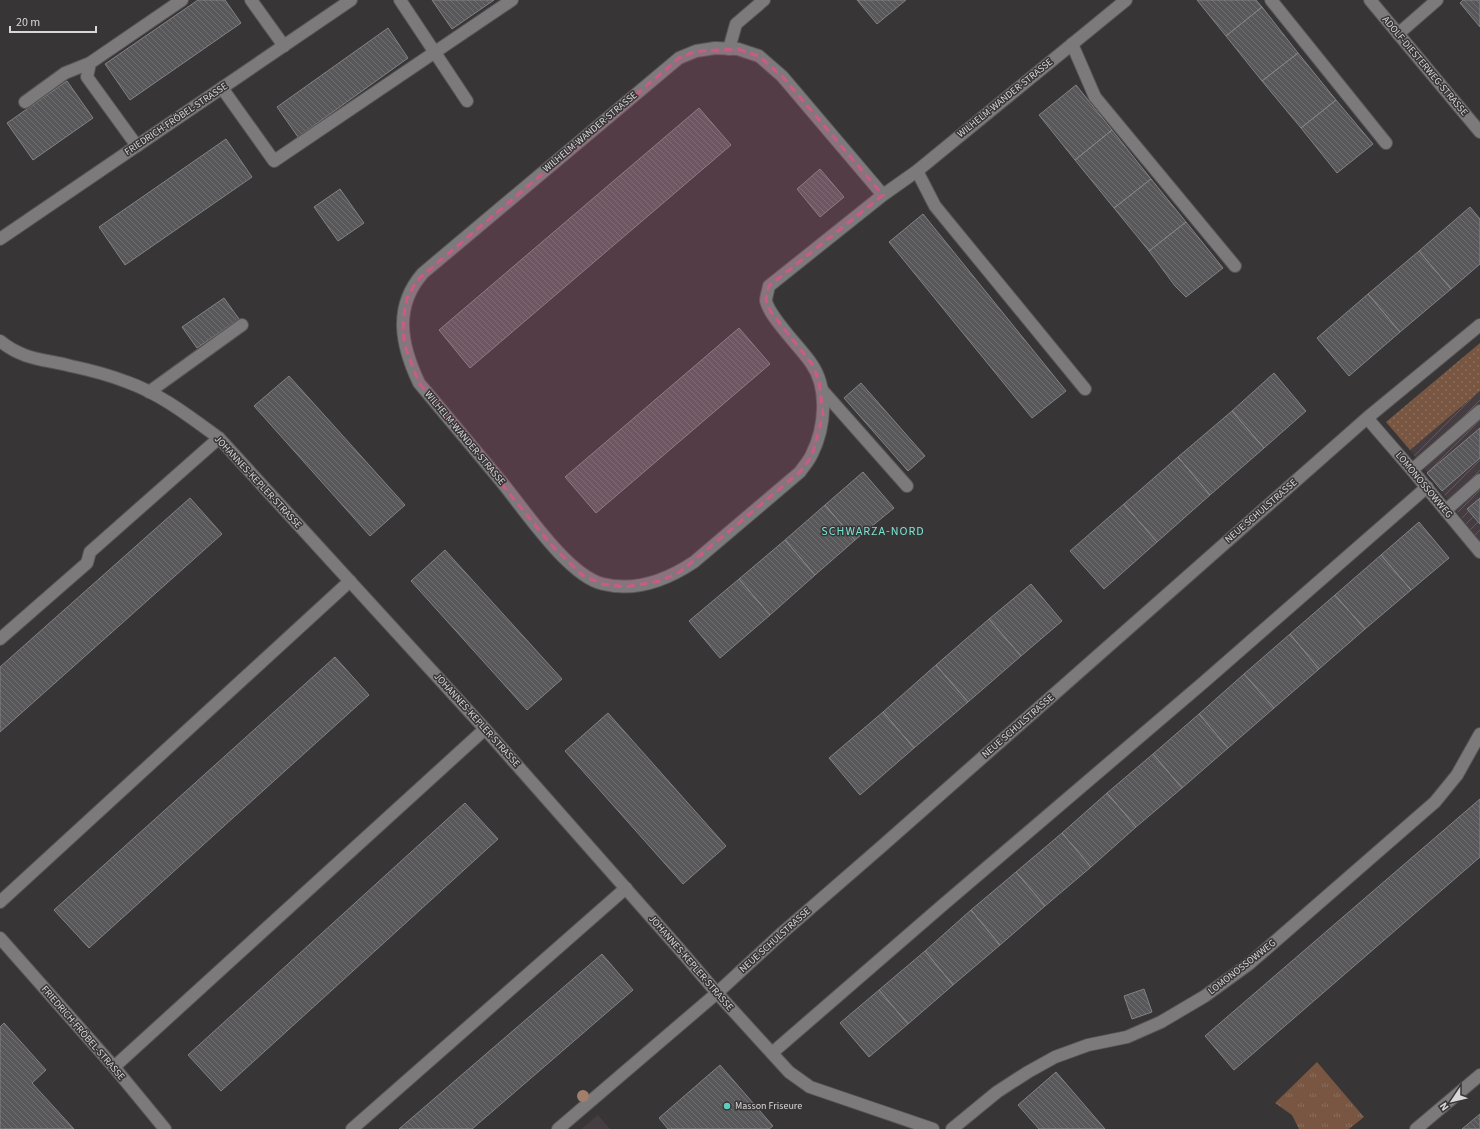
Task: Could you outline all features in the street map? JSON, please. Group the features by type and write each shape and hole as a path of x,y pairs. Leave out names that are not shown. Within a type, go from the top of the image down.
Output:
{"street":[{"path":"25,102 64,73 90,63 182,0"},
{"path":"251,0 284,46"},
{"name":"FRIEDRICH-FRÖBEL-STRASSE","path":"0,239 351,0"},
{"path":"400,0 467,101"},
{"path":"222,88 274,161 512,0"},
{"path":"729,49 736,24 764,0"},
{"name":"WILHELM-WANDER-STRASSE","path":"883,195 782,76 759,56 738,49 715,48 696,51 679,58 423,273 417,280 407,298 403,319 404,344 410,363 419,383 516,499 553,548 582,575 602,584 625,587 660,581 680,572 800,472 812,456 818,438 823,415 822,390 819,380 812,364 771,312 766,300 769,286 883,195 917,171 1126,0"},
{"path":"1271,0 1386,143"},
{"name":"ADOLF-DIESTERWEG-STRASSE","path":"1370,0 1480,132"},
{"path":"1398,34 1437,0"},
{"path":"1072,44 1095,97 1235,266"},
{"path":"90,63 87,77 137,146"},
{"path":"917,171 935,206 1085,389"},
{"path":"150,392 242,325"},
{"name":"NEUE SCHULSTRASSE","path":"558,1129 716,993 782,932 881,847 1367,418 1480,325"},
{"name":"JOHANNES-KEPLER-STRASSE","path":"0,341 10,350 34,359 71,366 128,382 150,392 219,438 485,729 626,888 716,993 789,1072 810,1087 932,1129"},
{"path":"822,390 907,486"},
{"path":"1412,470 1480,411"},
{"name":"LOMONOSSOWWEG","path":"1367,418 1479,548"},
{"path":"0,639 87,563 90,552 219,438"},
{"path":"1446,510 1480,480"},
{"path":"772,1054 944,904 1204,682 1427,487"},
{"path":"0,902 350,581"},
{"path":"114,1067 485,729"},
{"name":"LOMONOSSOWWEG","path":"952,1129 997,1092 1055,1057 1088,1045 1127,1037 1162,1022 1205,996 1249,964 1435,802 1457,775 1480,734"},
{"path":"352,1129 626,888"},
{"name":"FRIEDRICH-FRÖBEL-STRASSE","path":"0,938 114,1067 165,1129"},
{"path":"1416,1129 1480,1075"}],"highlighted area":[{"path":"738,49 759,56 782,76 883,195 769,286 766,300 771,312 812,364 819,380 823,415 812,456 800,472 680,572 660,581 625,587 602,584 582,575 553,547 419,383 404,344 403,319 407,298 417,280 679,58 696,51"}],"shaded area":[{"path":"1480,391 1480,542 1410,450"},
{"path":"598,1115 610,1129 581,1129"}],"green space":[{"path":"1480,343 1480,391 1410,450 1386,422"},
{"path":"1317,1062 1364,1117 1349,1129 1299,1129 1292,1115 1275,1103"}],"building":[{"path":"198,0 225,0 241,23 130,100 105,64"},
{"path":"432,0 494,0 452,29"},
{"path":"857,0 906,0 877,24"},
{"path":"1197,0 1256,0 1262,7 1226,36"},
{"path":"1463,0 1480,0 1480,27 1460,3"},
{"path":"1262,7 1298,53 1262,81 1226,36"},
{"path":"388,28 408,58 298,137 277,107"},
{"path":"1298,53 1336,100 1301,128 1262,81"},
{"path":"67,81 93,118 33,160 7,123"},
{"path":"1076,85 1112,130 1075,160 1039,115"},
{"path":"1336,100 1373,144 1337,173 1301,128"},
{"path":"699,108 731,145 470,368 439,330"},
{"path":"1112,130 1151,179 1114,208 1075,160"},
{"path":"226,139 252,177 125,265 99,227"},
{"path":"820,169 844,197 820,217 797,189"},
{"path":"1151,179 1186,222 1149,251 1114,208"},
{"path":"340,189 364,223 338,241 314,207"},
{"path":"1470,207 1480,219 1480,264 1451,289 1419,251"},
{"path":"923,214 1066,391 1032,418 889,242"},
{"path":"1186,222 1223,268 1186,297 1175,286 1149,251"},
{"path":"1419,251 1451,289 1400,332 1368,294"},
{"path":"1368,294 1400,332 1349,376 1317,338"},
{"path":"224,298 239,319 197,348 182,327"},
{"path":"739,328 770,364 596,513 565,477"},
{"path":"1274,373 1306,411 1264,448 1232,411"},
{"path":"289,376 405,505 370,536 254,406"},
{"path":"861,383 925,456 908,471 844,398"},
{"path":"1232,411 1264,448 1210,495 1178,457"},
{"path":"1480,428 1480,458 1442,491 1427,473"},
{"path":"1178,457 1210,495 1157,542 1124,504"},
{"path":"863,472 894,508 855,540 825,505"},
{"path":"190,498 222,534 0,732 0,667"},
{"path":"1480,498 1480,524 1467,509"},
{"path":"1124,504 1157,542 1104,589 1070,551"},
{"path":"825,505 855,540 815,575 785,540"},
{"path":"1419,522 1449,558 1411,590 1381,555"},
{"path":"785,540 815,575 770,615 739,579"},
{"path":"445,550 562,679 527,710 411,581"},
{"path":"1381,555 1411,590 1365,629 1335,595"},
{"path":"739,579 770,615 720,658 689,621"},
{"path":"1031,584 1062,621 1021,656 989,619"},
{"path":"1335,595 1365,629 1319,669 1290,634"},
{"path":"989,619 1021,656 968,702 936,665"},
{"path":"1290,634 1319,669 1274,708 1244,674"},
{"path":"335,657 369,695 89,948 54,910"},
{"path":"936,665 968,702 914,748 883,712"},
{"path":"1244,674 1274,708 1228,748 1199,714"},
{"path":"883,712 914,748 860,795 829,758"},
{"path":"608,713 726,846 683,884 565,751"},
{"path":"1199,714 1228,748 1182,788 1153,754"},
{"path":"1153,754 1182,788 1136,827 1107,793"},
{"path":"1107,793 1136,827 1091,867 1062,833"},
{"path":"1480,799 1480,857 1234,1070 1205,1036"},
{"path":"465,803 498,839 221,1091 188,1055"},
{"path":"1062,833 1091,867 1045,906 1016,872"},
{"path":"1016,872 1045,906 1000,945 971,910"},
{"path":"971,910 1000,945 953,985 925,951"},
{"path":"925,951 953,985 908,1024 879,990"},
{"path":"602,954 633,990 472,1129 399,1129"},
{"path":"1144,989 1152,1012 1132,1019 1124,996"},
{"path":"879,990 908,1024 869,1057 840,1023"},
{"path":"4,1023 46,1070 32,1083 74,1129 0,1129 0,1027"},
{"path":"720,1065 773,1126 769,1129 668,1129 659,1118"},
{"path":"1056,1072 1105,1129 1039,1129 1018,1105"},
{"path":"1480,1114 1480,1129 1462,1129"}],"place":[{"name":"Masson Friseure","path":"727,1106"}],"district":[{"name":"SCHWARZA-NORD","path":"873,531"}]}
